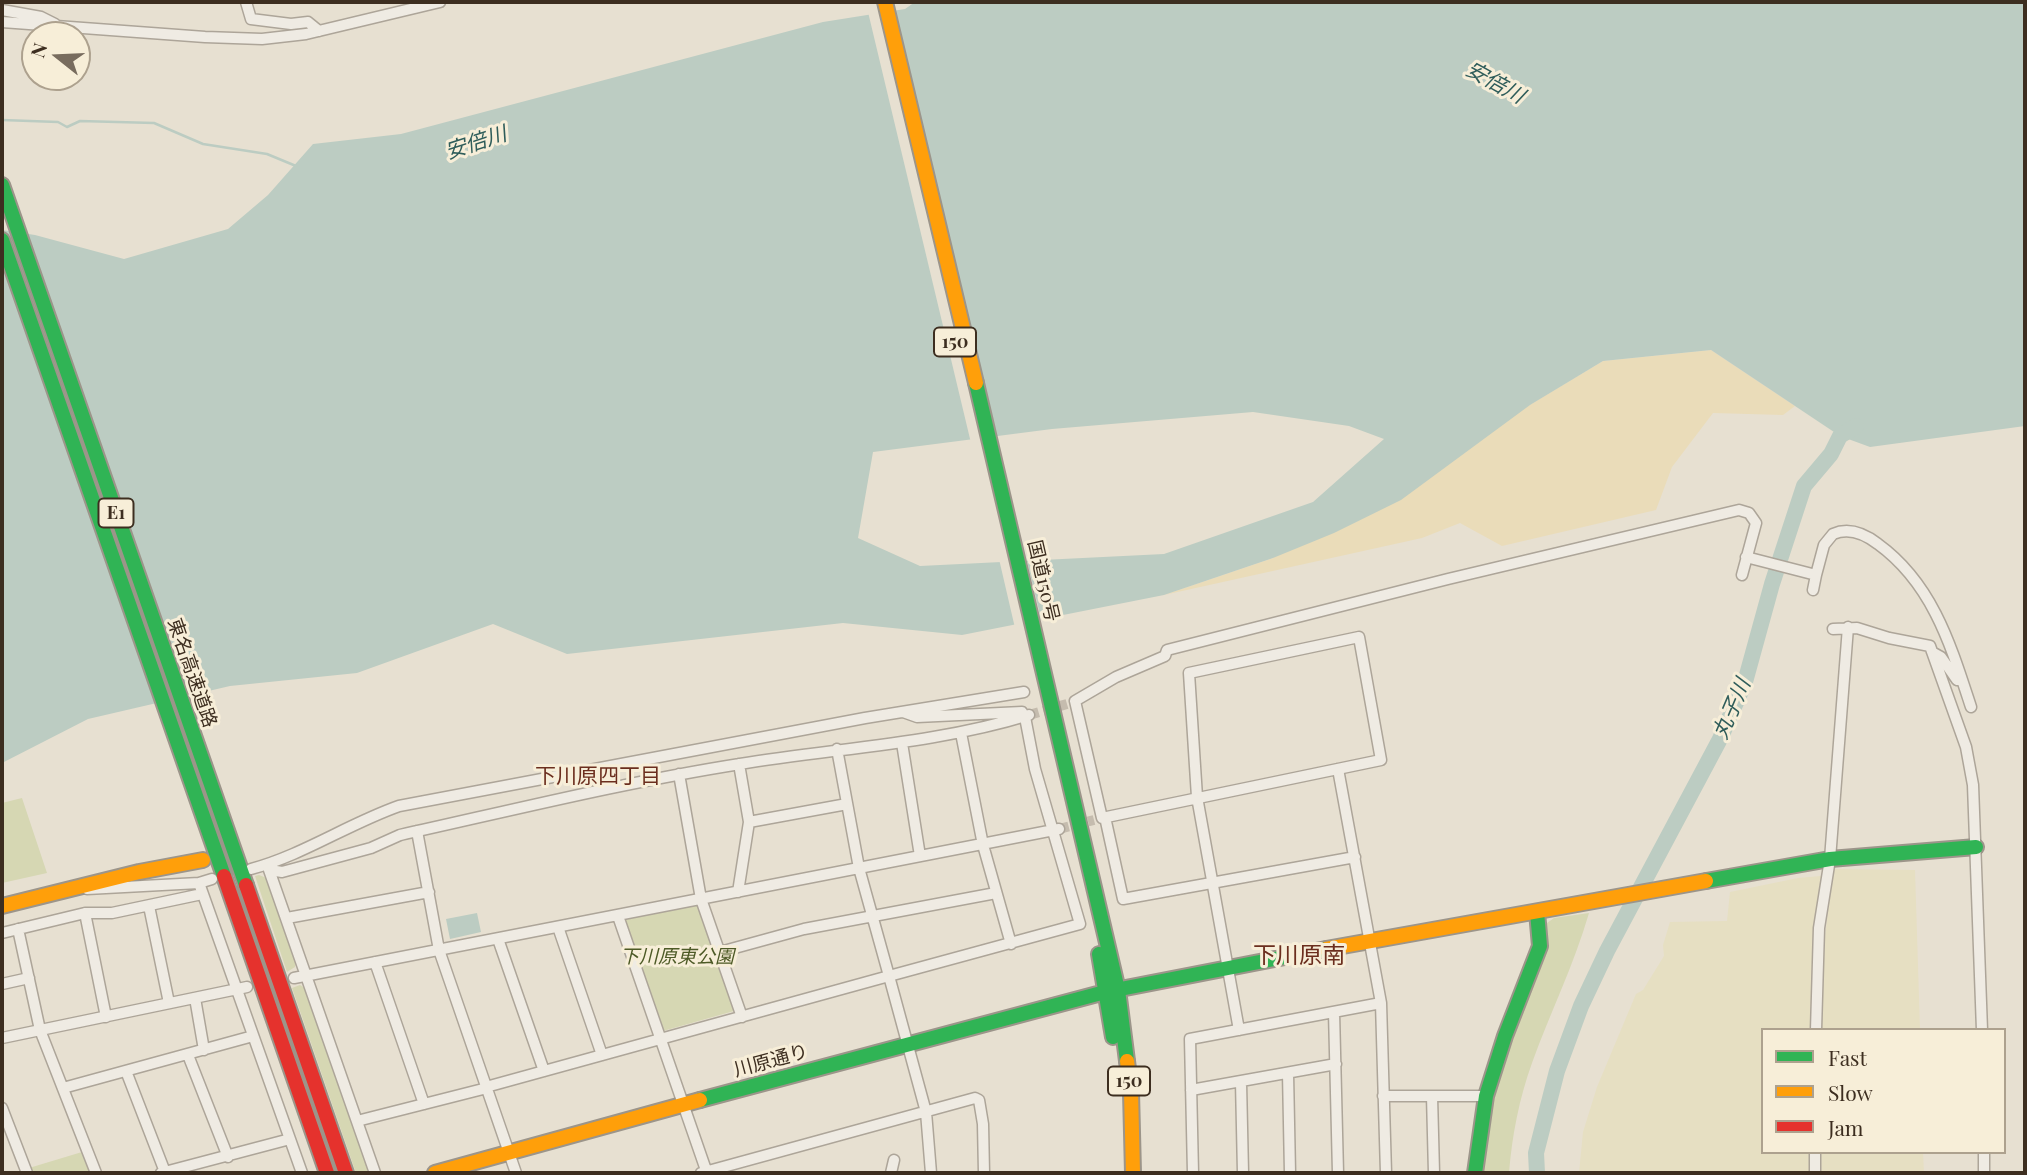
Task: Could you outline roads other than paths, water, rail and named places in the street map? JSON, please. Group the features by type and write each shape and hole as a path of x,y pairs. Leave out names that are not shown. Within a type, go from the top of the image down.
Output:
{"main road":[{"name":"国道150号","path":"874,2 1042,681"},
{"name":"国道150号","path":"885,2 1042,681 1085,887 1112,991 1130,1093 1133,1173"},
{"name":"東名高速道路","path":"2,185 346,1173"},
{"name":"東名高速道路","path":"2,240 327,1173"},
{"name":"川原通り","path":"435,1173 1112,991 1227,967 1830,859 1976,847"},
{"path":"2,906 139,872 203,860"},
{"path":"1475,1173 1486,1096 1505,1036 1540,946 1537,912"},
{"name":"国道150号","path":"1112,991 1123,1173"}],"street":[{"path":"246,2 251,19 291,24 308,22 319,31"},
{"path":"91,29 262,39 319,31 440,2"},
{"path":"2,10 41,17 47,21"},
{"path":"2,22 21,24"},
{"path":"1355,858 1123,899 1071,702 1116,677 1165,656 1167,650 1739,510 1749,513 1756,523 1751,559 1742,575"},
{"path":"1813,590 1812,573 1828,537 1839,531 1860,534 1889,552 1914,578 1934,609 1970,705 1941,657 1932,652"},
{"path":"1751,559 1812,573"},
{"path":"1833,629 1848,627 1930,646 1970,759 1982,1028"},
{"path":"1816,1028 1819,929 1830,859 1848,627"},
{"path":"1100,819 1197,797 1381,760 1359,637 1189,673 1197,797 1239,1030"},
{"path":"251,869 268,867 371,816 399,806 902,712 1024,692"},
{"path":"357,1121 1080,925 1057,830 1035,769 1027,716 1022,712 917,718 902,712"},
{"path":"268,867 282,872 417,831 679,774 836,749 902,743 961,733 1027,716"},
{"path":"961,733 983,845 1010,944"},
{"path":"902,743 920,856"},
{"path":"836,749 859,868 926,1112 930,1173"},
{"path":"738,892 749,822 739,764"},
{"path":"1338,769 1381,1003 1386,1173"},
{"path":"679,774 701,899 742,1017"},
{"path":"749,822 847,804"},
{"path":"294,978 1057,830"},
{"path":"417,831 439,950 516,1173"},
{"path":"268,867 375,1173"},
{"path":"76,888 105,890 198,883 212,879"},
{"path":"198,883 242,988 253,1036 303,1173"},
{"path":"287,918 429,892"},
{"path":"720,952 804,929 996,893"},
{"path":"2,933 85,913 112,913 202,894"},
{"path":"149,906 169,1003"},
{"path":"85,913 106,1017"},
{"path":"618,916 705,1173 975,1098 979,1100 983,1125 984,1173"},
{"path":"558,927 602,1055"},
{"path":"18,929 40,1030 96,1173"},
{"path":"498,939 544,1071"},
{"path":"375,962 424,1104"},
{"path":"2,984 29,978"},
{"path":"2,1038 242,988"},
{"path":"195,998 204,1050"},
{"path":"1193,1173 1190,1039 1381,1003"},
{"path":"1334,1012 1338,1173"},
{"path":"63,1088 253,1036"},
{"path":"188,1055 228,1157"},
{"path":"1191,1090 1336,1064"},
{"path":"126,1071 163,1173 290,1139"},
{"path":"1288,1073 1290,1173"},
{"path":"1241,1082 1243,1173"},
{"path":"1383,1096 1486,1096"},
{"path":"1432,1096 1434,1173"},
{"path":"2,1108 27,1173"},
{"path":"1815,1154 1815,1173"},
{"path":"1984,1154 1984,1173"},
{"path":"891,1173 894,1160"}],"water":[{"name":"安倍川","path":"915,2 2025,2 2025,426 1870,447 1840,436 1711,350 1603,361 1530,405 1401,500 1334,533 1273,558 1164,595 962,635 843,623 567,654 493,624 357,673 230,686 88,719 2,763 2,230 35,235 124,259 228,229 268,195 313,144 401,134 823,22 905,9","holes":["1253,412 1349,426 1384,439 1313,502 1164,554 920,566 858,538 873,452 1052,429"]},
{"path":"477,913 481,932 450,939 446,919"}],"waterway":[{"path":"2,120 58,122 67,127 80,121 154,123 203,144 267,154 296,166"},
{"name":"丸子川","path":"1537,1173 1536,1153 1557,1071 1581,1006 1607,951 1720,739 1745,682 1772,584 1804,486 1831,454 1840,436 1856,426"}],"tunnel":[{"path":"1029,715 1067,704"},
{"path":"1059,829 1094,820"}],"district":[{"name":"下川原四丁目","path":"598,776"},
{"name":"下川原南","path":"1299,956"}],"park label":[{"name":"下川原東公園","path":"677,957"}]}
